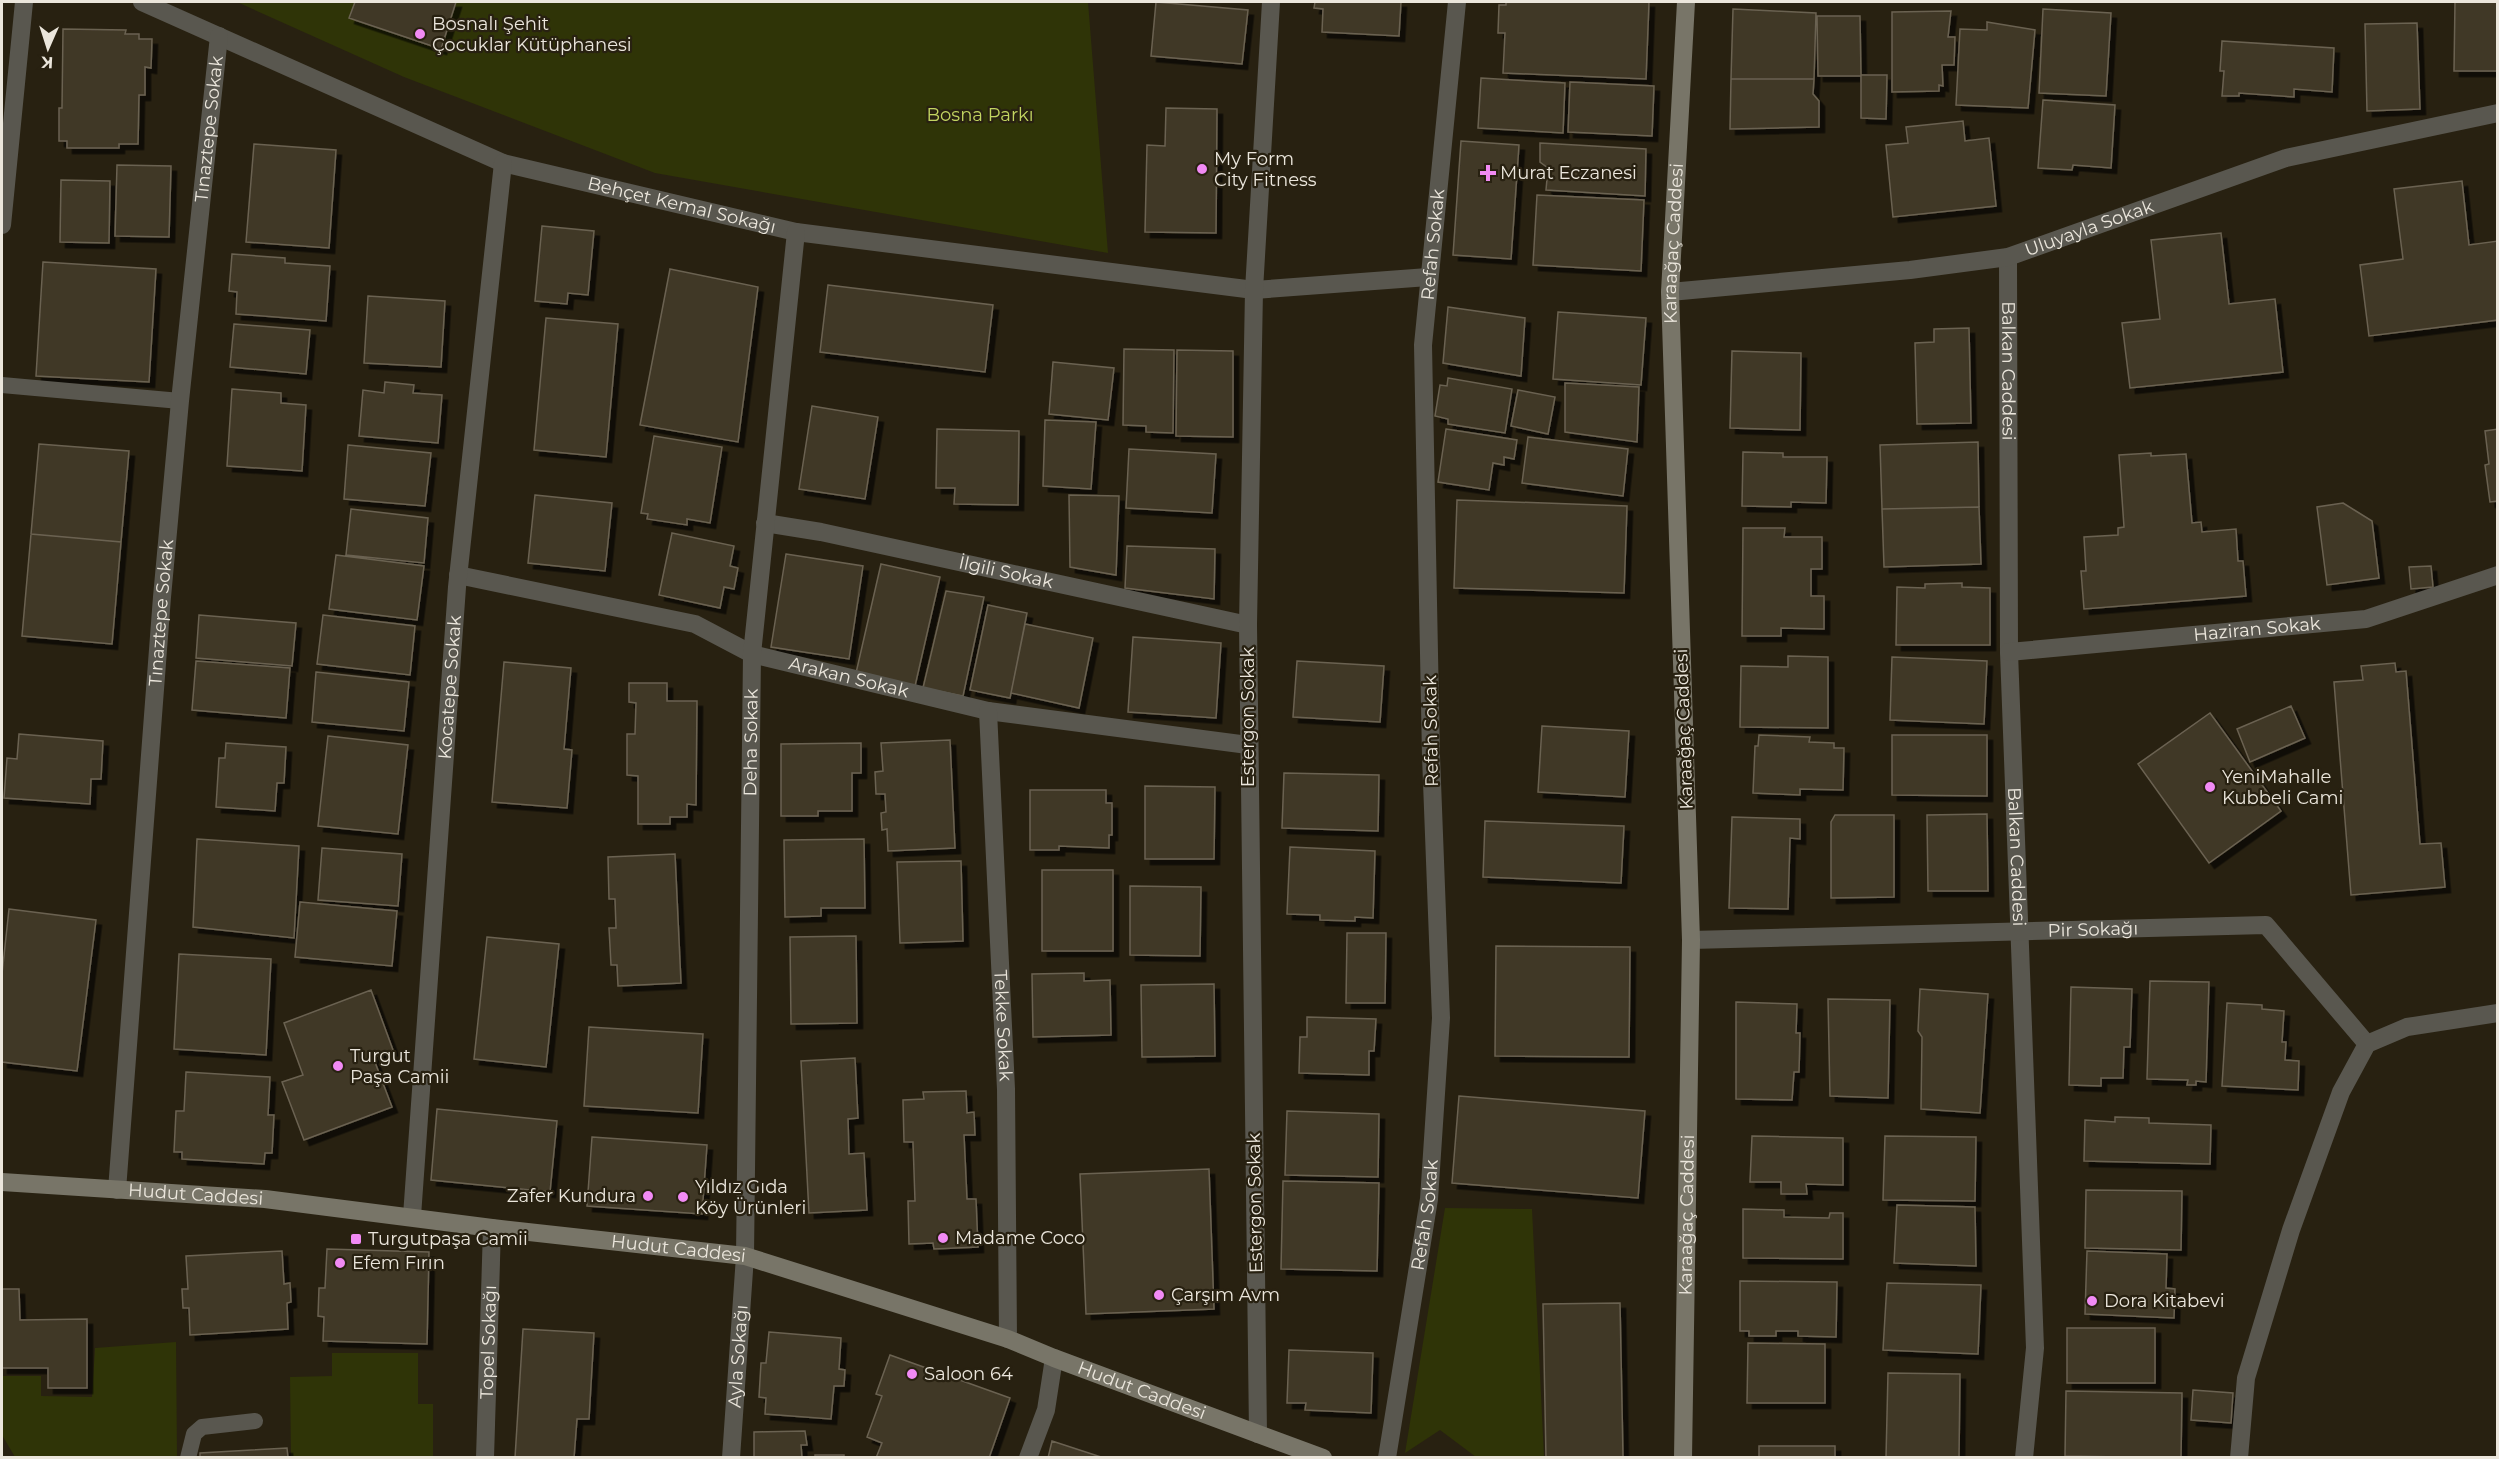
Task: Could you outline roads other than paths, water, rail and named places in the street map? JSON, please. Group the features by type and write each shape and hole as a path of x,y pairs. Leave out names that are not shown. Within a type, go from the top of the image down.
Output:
{"street":[{"path":"2,225 24,2"},
{"name":"Behçet Kemal Sokağı","path":"142,2 503,163 796,232 1254,290 1428,277"},
{"name":"Estergon Sokak","path":"1258,1434 1248,625 1254,290 1271,2"},
{"name":"Refah Sokak","path":"1387,1458 1429,1199 1441,1018 1431,756 1423,345 1457,2"},
{"name":"Karaağaç Caddesi","path":"1683,1458 1691,940 1670,292 1686,2"},
{"name":"Tınaztepe Sokak","path":"117,1190 162,597 180,401 219,36"},
{"name":"Uluyayla Sokak","path":"1670,292 1910,270 2008,257 2286,158 2498,113"},
{"name":"Kocatepe Sokak","path":"412,1216 458,574 503,163"},
{"name":"Deha Sokak","path":"745,1256 752,654 796,232"},
{"name":"Balkan Caddesi","path":"2008,257 2009,652 2034,1348 2024,1458"},
{"name":"İlgili Sokak","path":"765,523 821,532 1248,625"},
{"name":"Arakan Sokak","path":"458,574 695,624 752,654 988,711 1248,746"},
{"name":"Haziran Sokak","path":"2009,652 2366,620 2498,575"},
{"name":"Tekke Sokak","path":"988,711 1006,1089 1008,1339"},
{"name":"Pir Sokağı","path":"1691,940 2266,925 2367,1044"},
{"path":"2240,1458 2246,1378 2284,1253 2341,1092 2367,1044 2407,1027 2498,1013"},
{"name":"Hudut Caddesi","path":"2,1182 265,1199 745,1256 1008,1339 1323,1458"},
{"name":"Topel Sokağı","path":"485,1458 492,1227"},
{"name":"Ayla Sokağı","path":"731,1458 745,1256"},
{"path":"1028,1458 1046,1410 1054,1358"}],"lane":[{"path":"2,385 180,401"},
{"path":"188,1458 194,1434 202,1427 255,1421"}],"place":[{"name":"Bosnalı Şehit Çocuklar Kütüphanesi","path":"420,34"},
{"name":"My Form City Fitness","path":"1202,169"},
{"name":"Murat Eczanesi","path":"1488,173"},
{"name":"YeniMahalle Kubbeli Cami","path":"2210,787"},
{"name":"Turgut Paşa Camii","path":"338,1066"},
{"name":"Zafer Kundura","path":"648,1196"},
{"name":"Yıldız Gıda Köy Ürünleri","path":"683,1197"},
{"name":"Madame Coco","path":"943,1238"},
{"name":"Turgutpaşa Cami̇i̇","path":"356,1239"},
{"name":"Efem Fırın","path":"340,1263"},
{"name":"Çarşım Avm","path":"1159,1295"},
{"name":"Dora Kitabevi","path":"2092,1301"},
{"name":"Saloon 64","path":"912,1374"}],"park label":[{"name":"Bosna Parkı","path":"980,115"}]}
